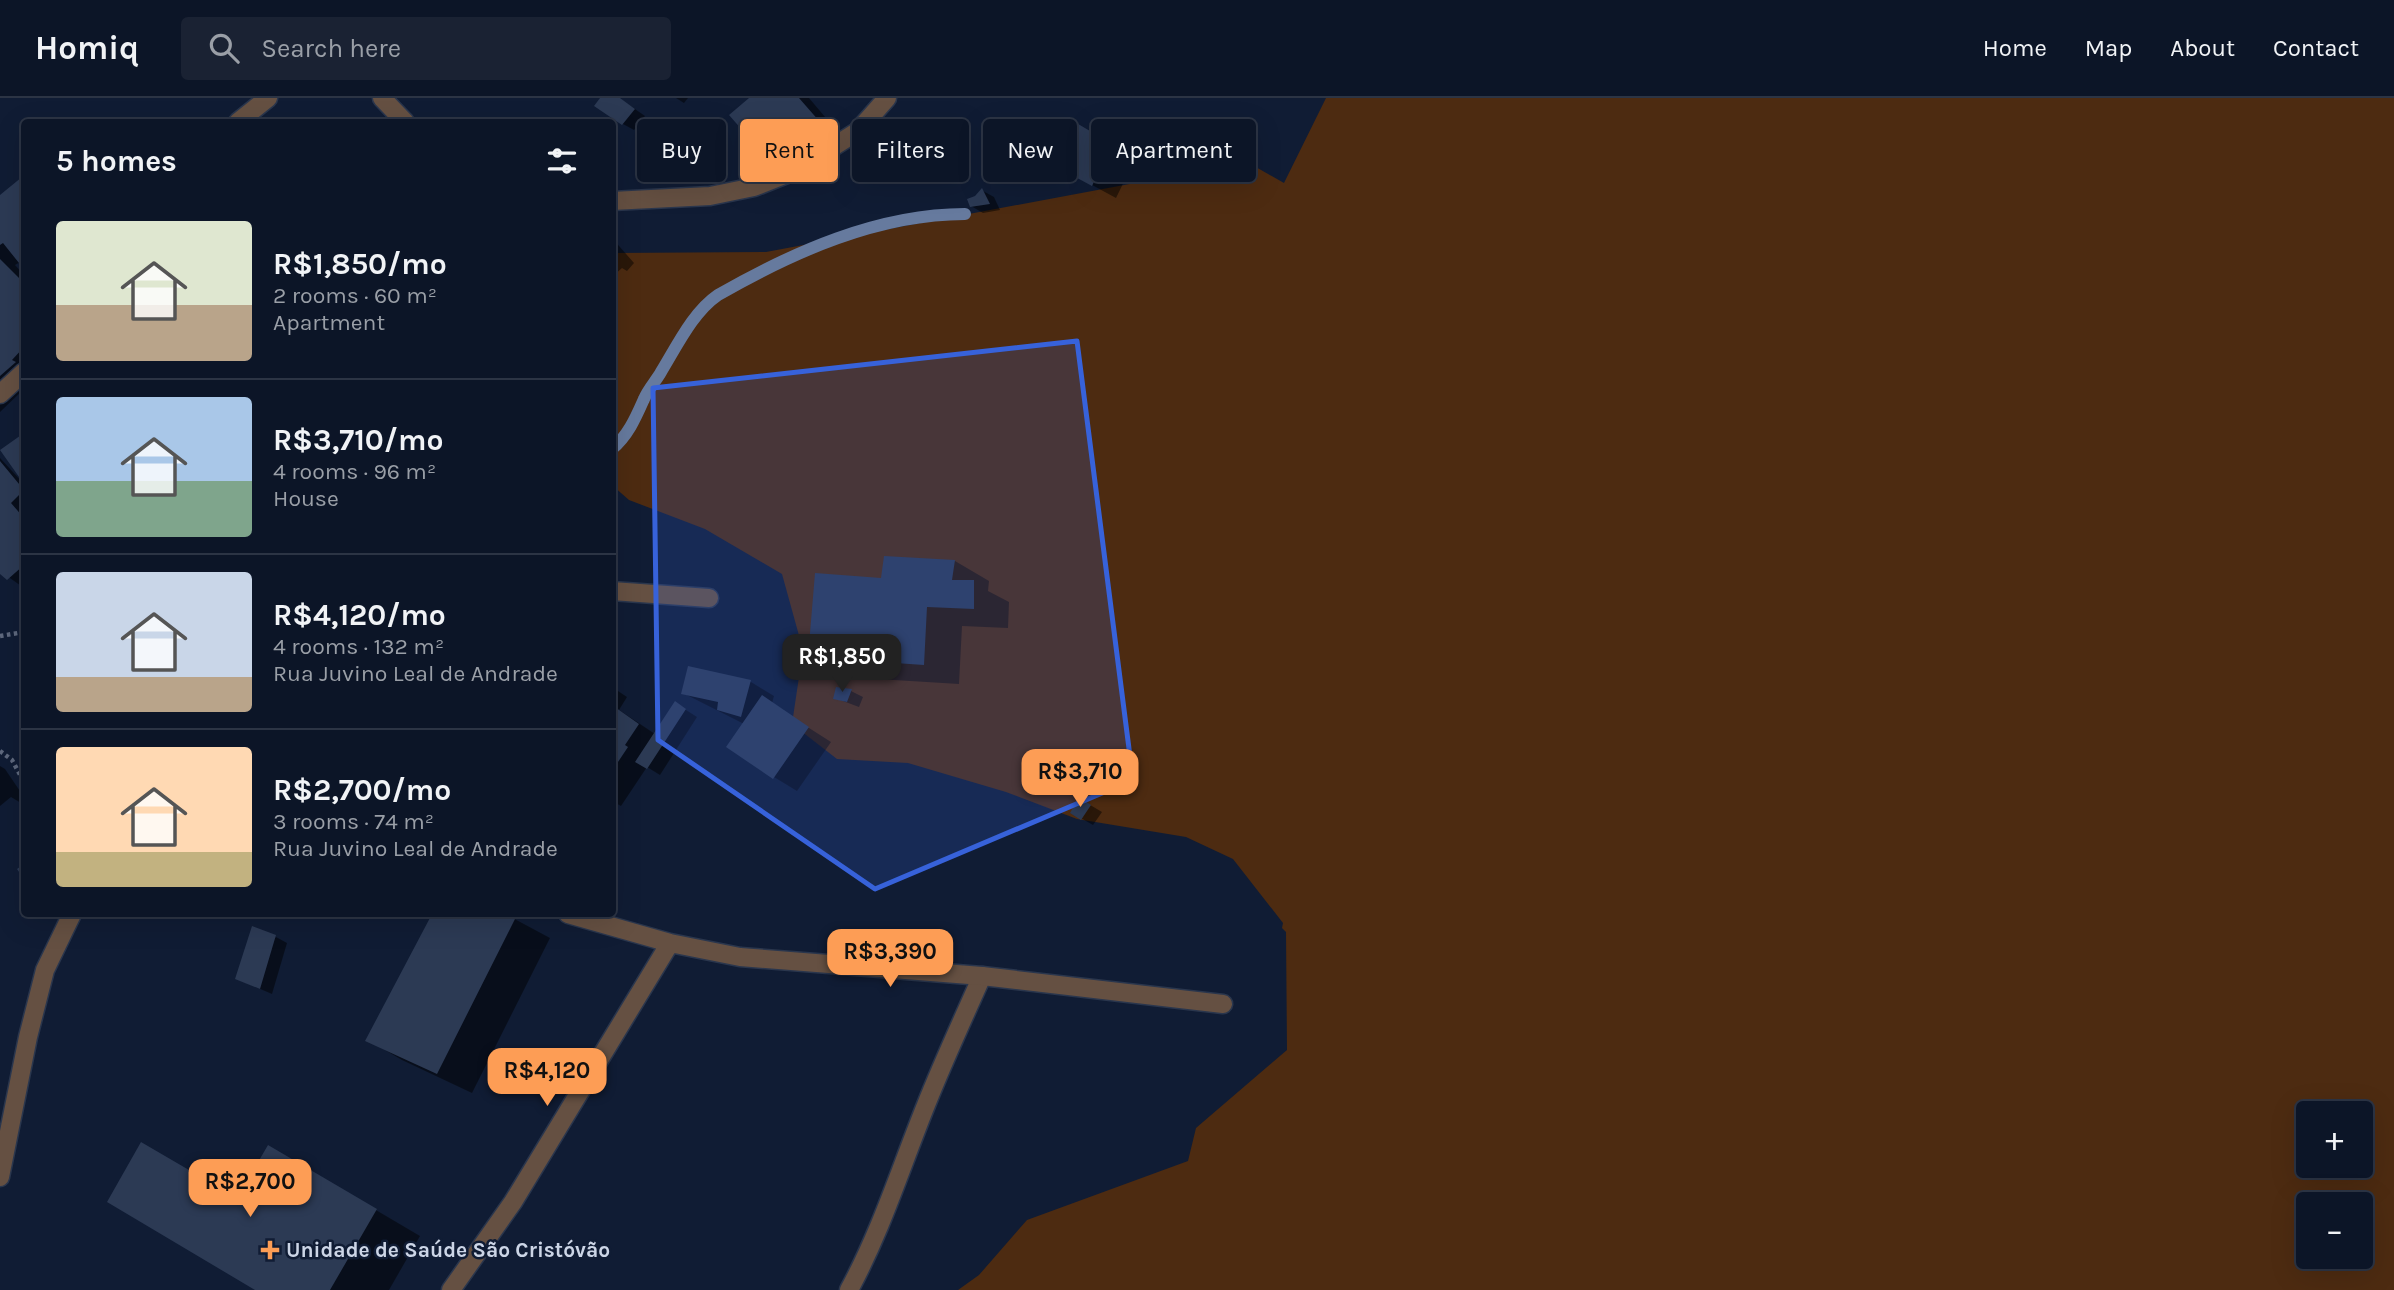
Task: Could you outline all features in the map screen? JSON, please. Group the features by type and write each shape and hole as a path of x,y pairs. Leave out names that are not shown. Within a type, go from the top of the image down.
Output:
{"street":[{"path":"242,119 268,98"},
{"path":"382,98 402,119"},
{"path":"616,201 710,196 754,187 797,170 858,131 887,98"},
{"path":"0,394 21,375"},
{"path":"616,591 709,598"},
{"path":"0,1177 28,1037 45,970 71,917"},
{"path":"579,917 670,943 740,957 982,976 1223,1004"},
{"path":"451,1290 513,1202 670,943"},
{"path":"849,1290 887,1208 925,1106 982,976"}],"path":[{"path":"0,636 21,632"},
{"path":"0,751 12,760 21,776"}],"highlighted area":[{"path":"1077,341 1133,780 875,889 658,740 653,388"}],"shaded area":[{"path":"1326,98 2394,98 2394,1290 958,1290 979,1275 1027,1220 1188,1161 1196,1128 1287,1050 1286,932 1282,928 1283,923 1233,859 1186,837 1077,819 1006,792 908,763 837,759 792,724 803,650 782,574 705,529 629,500 616,489 616,253 766,252 1140,182 1256,182 1256,167 1284,183"}],"building":[{"path":"600,98 620,98 635,109 622,125 594,106"},
{"path":"749,98 799,98 817,119 740,119 740,128 729,115"},
{"path":"1077,123 1091,132 1092,186 1077,178"},
{"path":"21,178 21,266 3,243 0,245 0,195"},
{"path":"982,188 990,204 970,207 967,199 975,196"},
{"path":"0,259 21,280 21,350 12,360 16,362 0,376"},
{"path":"21,435 21,480 0,450"},
{"path":"0,461 21,486 21,493 11,503 21,515 21,568 7,580 0,574"},
{"path":"884,556 955,560 952,580 974,580 974,609 927,607 924,665 808,657 815,573 881,578"},
{"path":"688,666 751,680 741,717 717,710 718,702 681,694"},
{"path":"836,687 852,689 847,702 833,699"},
{"path":"762,695 809,727 773,779 726,747"},
{"path":"675,701 686,709 647,769 635,762"},
{"path":"616,708 639,724 625,745 628,747 616,765"},
{"path":"1079,797 1091,805 1081,820 1070,813"},
{"path":"430,917 516,917 437,1074 365,1041"},
{"path":"252,926 276,935 260,989 235,979"},
{"name":"Unidade de Saúde São Cristóvão","path":"141,1142 237,1198 268,1145 377,1209 330,1290 255,1290 107,1202"}],"waterway":[{"path":"616,445 631,426 648,392 686,330 718,295 776,264 837,238 900,221 965,214"}],"place":[{"name":"Unidade de Saúde São Cristóvão","path":"270,1250"}]}
